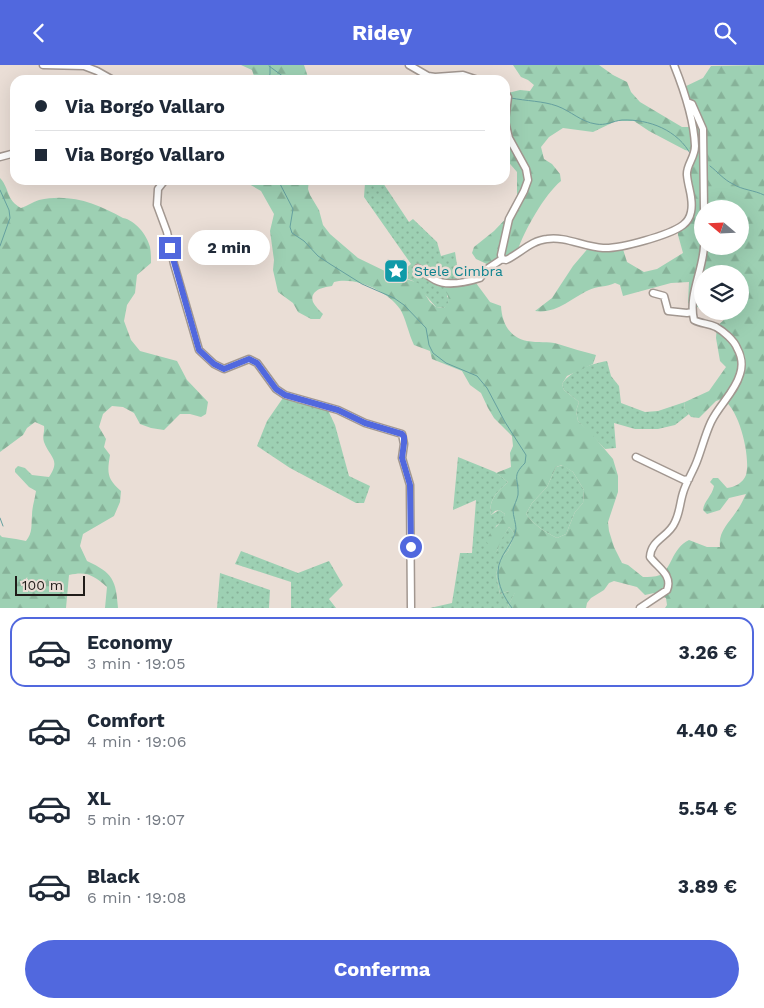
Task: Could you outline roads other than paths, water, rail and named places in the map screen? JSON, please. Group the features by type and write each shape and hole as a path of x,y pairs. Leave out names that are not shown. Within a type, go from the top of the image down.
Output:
{"street":[{"path":"43,65 84,66 104,75"},
{"path":"409,65 424,75"},
{"path":"418,268 435,280 448,283 463,282 480,278 487,269 502,259 506,260 544,239 560,239 603,248 617,248 682,226 688,220 691,212 692,193 686,175 693,159 695,147 687,102 677,67"},
{"path":"687,102 692,104 704,129 705,200"},
{"path":"502,259 501,255 509,219 528,181 526,169 510,140"},
{"path":"161,185 158,189 156,205 167,232 174,265 199,350 214,364 224,369 249,359 257,363 276,389 285,395 344,412 365,423 402,434 404,437 402,458 410,485 411,608"},
{"path":"640,608 667,590 669,586 667,576 650,557 650,553 658,539 666,534 675,524 682,504 683,494 714,417 740,375 742,361 737,347 728,336 716,327 701,324 694,320 692,312 693,300 703,255"},
{"path":"653,293 664,295 668,311 692,312"},
{"path":"636,457 684,480 689,479"}],"waterway":[{"path":"269,66 281,75"},
{"path":"270,66 270,75"},
{"path":"511,98 552,104 596,124 606,124 622,120 652,124 679,139 691,155"},
{"path":"710,166 737,186 764,195"},
{"path":"281,185 293,209 290,227 292,233 330,264 362,284 394,298 404,305 426,328 429,345 433,353 446,363 477,376 487,388 505,422 526,455 525,463 517,475 518,495 513,510 515,534 501,560 498,572 502,591 512,608"},
{"path":"0,190 9,210 10,218 0,246"},
{"path":"0,518 3,526"}],"place":[{"name":"Stele Cimbra","path":"396,271"}]}
